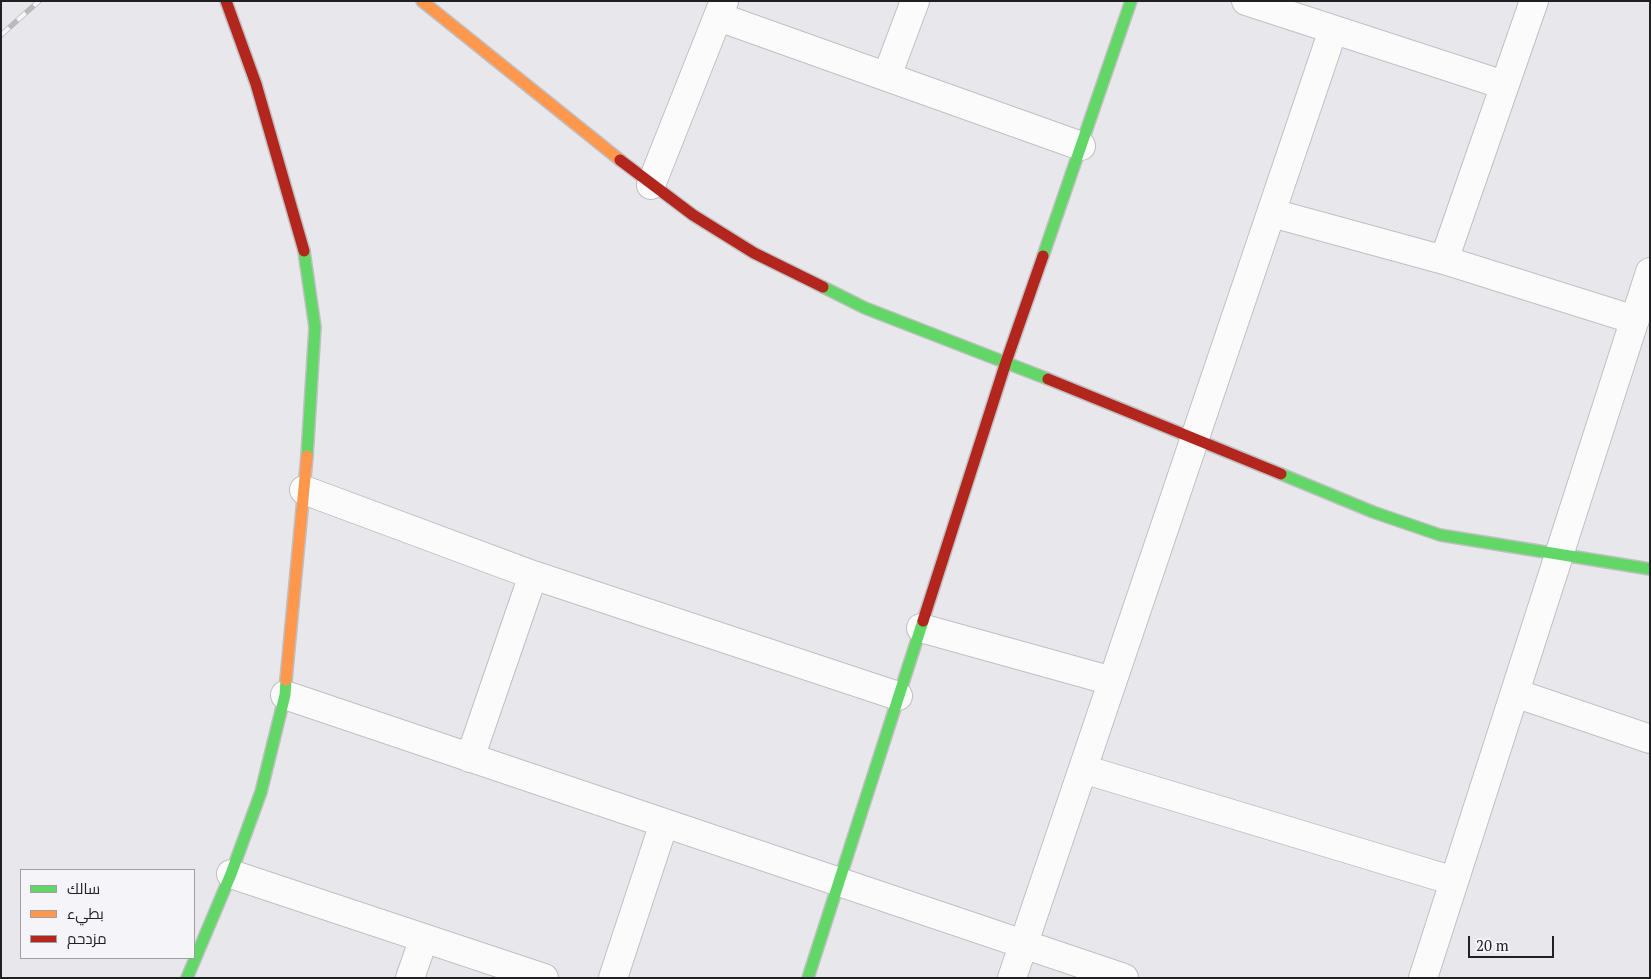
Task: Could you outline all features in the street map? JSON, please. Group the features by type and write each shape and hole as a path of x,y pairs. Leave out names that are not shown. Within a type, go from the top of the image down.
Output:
{"street":[{"path":"187,978 231,874 260,792 285,695 304,490 315,327 307,262 256,84 226,1"},
{"path":"422,1 519,77 651,185 754,253 865,308 1196,438 1373,512 1440,535 1650,569"},
{"path":"888,76 915,1"},
{"path":"808,978 1006,362 1131,1"},
{"path":"1246,1 1504,85"},
{"path":"1444,260 1534,1"},
{"path":"651,185 722,9 888,76 1080,146"},
{"path":"1012,978 1333,30"},
{"path":"1272,213 1444,260 1635,320"},
{"path":"1423,978 1650,272"},
{"path":"304,490 533,575 898,696"},
{"path":"470,758 533,575"},
{"path":"921,628 1112,681"},
{"path":"1515,693 1650,739"},
{"path":"285,695 1124,978"},
{"path":"1083,769 1454,881"},
{"path":"613,978 664,823"},
{"path":"231,874 544,978"},
{"path":"410,978 424,938"}],"railway":[{"path":"1,35 39,1"}],"traffic: fast":[{"path":"1043,256 1131,1"},
{"path":"304,251 315,327 307,456"},
{"path":"823,287 865,308 1048,379"},
{"path":"1281,474 1373,512 1440,535 1650,569"},
{"path":"808,978 923,621"},
{"path":"187,978 231,874 261,792 285,695 286,680"}],"traffic: slow":[{"path":"422,1 620,160"},
{"path":"286,680 307,456"}],"traffic: jam":[{"path":"226,1 256,84 304,251"},
{"path":"620,160 693,215 754,253 823,287"},
{"path":"923,621 1006,362 1043,256"},
{"path":"1048,379 1281,474"}]}
